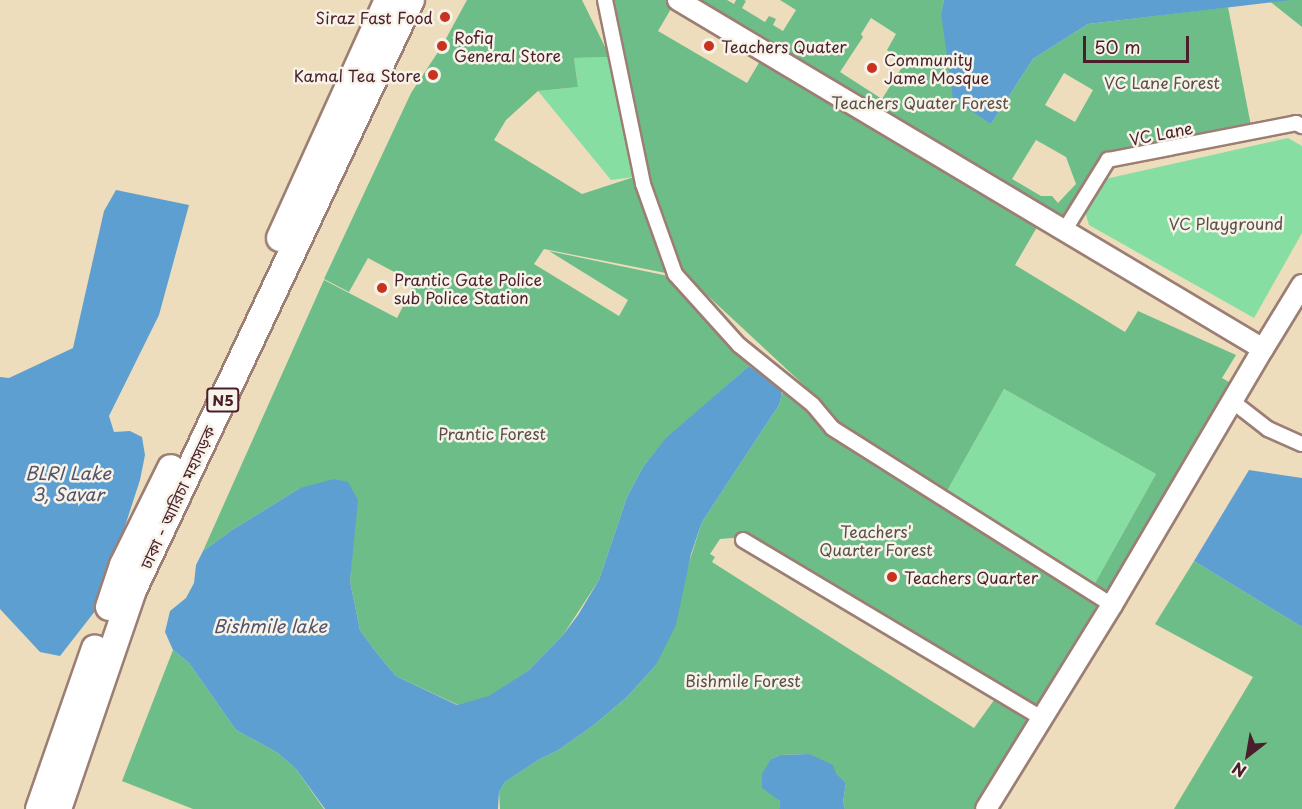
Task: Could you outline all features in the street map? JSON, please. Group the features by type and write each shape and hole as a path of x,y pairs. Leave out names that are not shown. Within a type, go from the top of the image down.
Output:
{"highway":[{"name":"ঢাকা - আরিচা মহাসড়ক","path":"39,809 123,565 276,249 388,0"},
{"name":"ঢাকা - আরিচা মহাসড়ক","path":"58,809 133,590 411,0"}],"street":[{"path":"605,0 644,184 675,274 739,345 813,405 832,428 1112,605"},
{"path":"678,0 1263,350"},
{"name":"VC Lane","path":"1064,231 1108,160 1296,123 1302,126"},
{"path":"986,809 1112,605 1302,285"},
{"path":"1232,401 1268,429 1302,444"},
{"path":"743,540 1042,718"}],"green space":[{"name":"Prantic Forest","path":"467,0 582,0 610,57 574,58 578,87 538,91 506,120 494,140 582,194 634,177 671,274 544,249 534,264 619,316 628,300 549,251 668,276 757,369 749,366 666,439 643,467 627,497 599,580 563,635 529,670 489,697 458,705 396,676 376,652 360,630 350,581 352,551 300,488 232,530 203,551 324,280 397,318 415,283 368,258 349,292 324,279 411,93 442,46"},
{"path":"608,0 672,0 675,2 658,31 747,83 760,61 1040,222 1015,265 1125,332 1138,311 1236,355 1222,378 1236,386 1112,599 1094,585 1156,474 1004,389 942,500 844,436 821,401 681,271 650,180 625,62"},
{"path":"687,0 727,0 734,4 736,0 744,0 746,1 742,8 765,22 769,16 776,19 773,25 783,31 796,10 780,0 944,0 941,13 991,124 1033,59 1088,24 1228,7 1252,131 1108,160 1067,225","holes":["871,18 896,34 887,50 904,64 882,99 840,72 863,37 861,34","1064,73 1093,90 1075,122 1045,105","1036,140 1066,157 1076,184 1058,203 1052,196 1041,196 1012,179"]},
{"path":"1268,0 1302,0 1302,27"},
{"path":"610,57 634,177 611,180 538,91 578,87 574,58"},
{"name":"VC Playground","path":"1288,138 1302,146 1302,233 1254,318 1089,225 1085,212 1101,180"},
{"path":"791,387 831,428 837,440 1110,606 1041,715 745,537 720,539 710,554 715,557 712,562 974,728 997,696 1042,718 986,809 845,809 843,803 846,783 809,754 780,755 771,759 780,802 779,809 500,809 499,792 505,782 540,759 557,751 594,725 627,697 656,665 702,522 779,405 782,394"},
{"path":"1004,389 1156,474 1094,585 942,500"},
{"path":"1194,561 1302,627 1302,809 1174,809 1253,677 1155,624"},
{"path":"173,650 189,663 236,730 278,753 296,769 324,809 193,809 122,781"}],"water":[{"path":"944,0 1290,0 1088,24 1033,59 991,124 953,99 941,13"},
{"name":"BLRI Lake 3, Savar","path":"116,190 189,205 159,315 109,416 114,432 130,431 142,437 145,455 140,480 99,606 60,656 40,652 0,609 0,377 9,378 73,348 104,211"},
{"name":"Bishmile lake","path":"749,366 780,387 782,394 779,405 702,522 691,554 676,625 656,665 627,697 594,725 557,751 540,759 505,782 499,792 498,809 325,809 296,769 278,753 236,730 189,663 173,650 165,632 170,611 186,598 194,583 196,565 203,551 232,530 300,488 334,479 348,482 358,500 350,581 360,630 396,676 457,705 489,696 529,670 563,635 578,615 599,580 627,497 643,467 666,438"},
{"path":"1249,470 1302,478 1302,627 1194,561"},
{"path":"809,754 833,765 836,774 846,783 843,803 845,809 779,809 780,801 762,788 762,774 771,759 780,755"}],"place":[{"name":"Siraz Fast Food","path":"445,17"},
{"name":"Rofiq General Store","path":"442,46"},
{"name":"Teachers Quater","path":"709,46"},
{"name":"Community Jame Mosque","path":"872,68"},
{"name":"Kamal Tea Store","path":"433,75"},
{"name":"Prantic Gate Police sub Police Station","path":"382,288"},
{"name":"Teachers Quarter","path":"892,577"}],"park label":[{"name":"VC Lane Forest","path":"1162,82"},
{"name":"Teachers Quater Forest","path":"920,102"},
{"name":"Teachers' Quarter Forest","path":"876,540"},
{"name":"Bishmile Forest","path":"743,680"}]}
